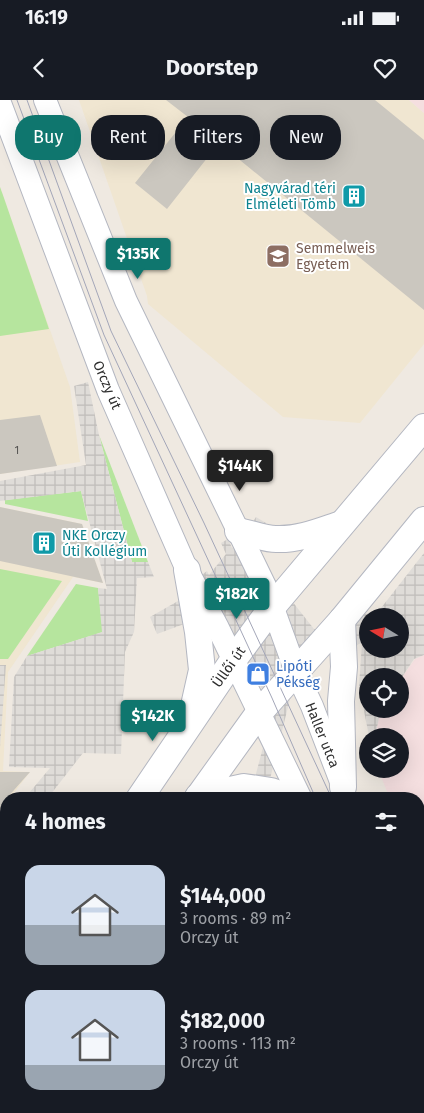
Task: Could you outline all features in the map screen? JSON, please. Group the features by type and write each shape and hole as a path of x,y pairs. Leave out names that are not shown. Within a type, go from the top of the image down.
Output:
{"main road":[{"name":"Üllői út","path":"144,792 234,659 273,606 424,426"},
{"path":"202,792 258,714 342,620 424,520"},
{"path":"238,531 283,539 302,537 341,524"},
{"path":"187,570 198,632 202,670 190,724"},
{"path":"342,620 344,667 341,701 345,792"},
{"path":"223,792 244,787 274,792"}],"street":[{"path":"46,100 126,301 273,606"},
{"name":"Orczy út","path":"0,103 97,363 187,570 234,659 258,714"},
{"name":"Haller utca","path":"273,606 296,672 312,706 345,792"},
{"path":"258,714 297,792"}],"shaded area":[{"name":"Semmelweis Egyetem","path":"79,100 409,100 424,113 424,344 360,423 283,417 148,304 147,296 100,160 165,160 165,115 91,115 91,135"},
{"path":"409,100 424,100 424,113"},
{"path":"0,187 70,387 80,462 0,474"},
{"path":"88,382 99,435 132,562 148,562 154,577 137,578 134,632 125,652 121,754 83,753 52,792 30,792 50,768 9,767 14,677 27,656 102,632 98,588 107,589 81,491 0,501 0,481 86,465 74,386"},
{"path":"0,507 82,524 103,583 73,577 8,672 3,771 30,772 14,792 0,792"},
{"path":"256,517 266,523 261,532 259,548 273,577 314,629 324,630 359,616 359,644 330,653 291,695 267,792 259,792 253,785 266,736 266,697 231,630 187,623 157,634 150,617 185,597 200,576 207,571 209,575 226,554 221,543 228,539 232,548 239,543"},
{"path":"424,553 424,655 414,659 408,668 360,668 361,658 409,658 409,608 381,608"},
{"path":"424,655 424,792 387,792 382,778 409,778 409,728 377,728 379,718 409,718 409,668 415,659"},
{"path":"0,665 6,665 0,748"},
{"path":"365,718 379,718 377,728 367,728"}],"green space":[{"path":"0,187 4,198 49,329 0,336"},
{"path":"99,435 148,562 132,562"},
{"path":"81,491 88,521 5,504 5,500"},
{"path":"0,569 62,581 8,659 0,659"},
{"path":"76,584 98,588 103,632 27,656"}],"building":[{"name":"Nagyvárad téri Elméleti Tömb","path":"166,100 375,100 424,140 424,310 240,160 260,160 260,115 185,115"},
{"name":"Nagyvárad téri Elméleti Tömb","path":"175,133 175,160 206,160 167,209 135,183 153,160 165,160 165,146"},
{"path":"40,415 57,466 0,474 0,420"},
{"name":"NKE Orczy Úti Kollégium","path":"0,507 82,524 103,583 0,561"},
{"path":"0,772 30,772 12,792 0,792"}],"tram line":[{"path":"17,100 104,335 272,698 313,792"},
{"path":"27,100 111,331 204,523 329,792"}],"place":[{"name":"Nagyvárad téri Elméleti Tömb","path":"354,196"},
{"name":"Semmelweis Egyetem","path":"278,256"},
{"name":"NKE Orczy Úti Kollégium","path":"44,543"},
{"name":"Lipóti Pékség","path":"258,674"}]}
